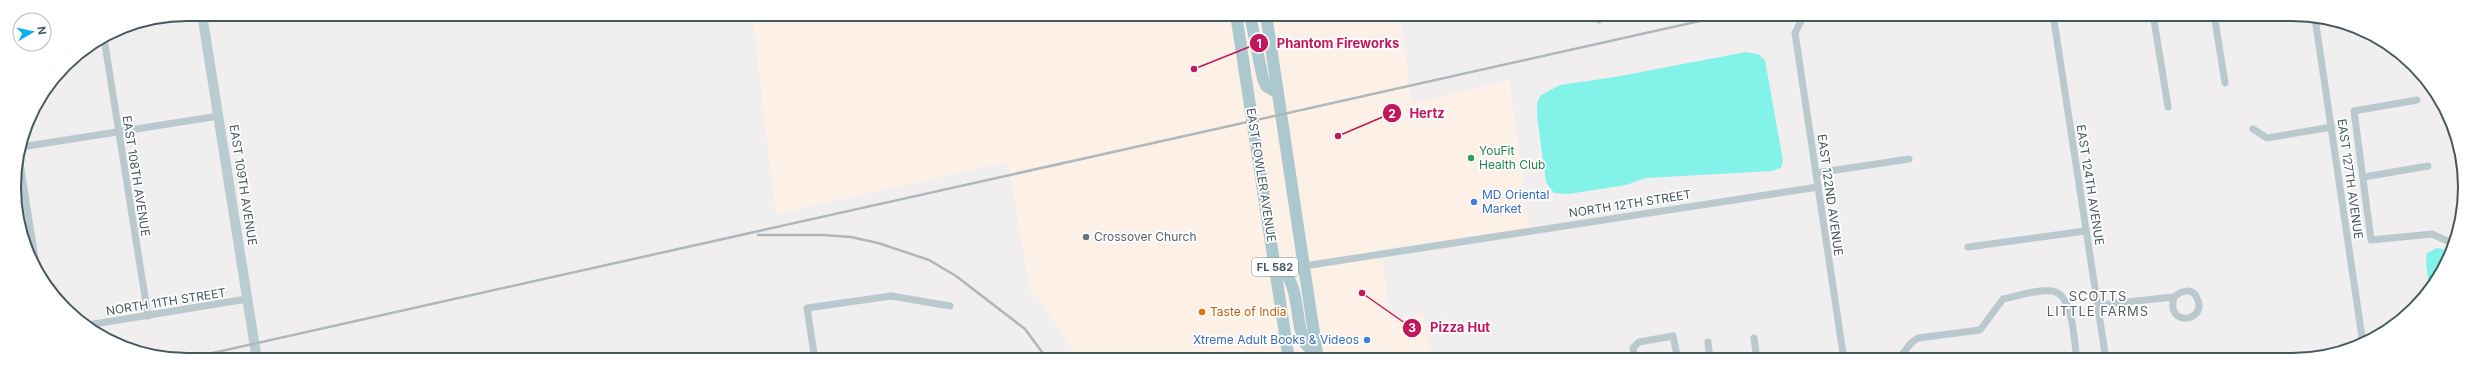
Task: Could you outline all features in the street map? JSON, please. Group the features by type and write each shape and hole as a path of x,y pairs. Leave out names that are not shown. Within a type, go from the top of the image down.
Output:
{"main road":[{"name":"EAST FOWLER AVENUE","path":"1237,21 1288,353"},
{"path":"1252,21 1263,79 1266,86 1278,93"},
{"name":"FL 582","path":"1267,21 1316,353"},
{"path":"1275,266 1282,268 1290,277 1305,342 1314,353"}],"street":[{"name":"EAST 109TH AVENUE","path":"203,21 256,353"},
{"name":"EAST 122ND AVENUE","path":"1801,21 1795,33 1843,353"},
{"name":"EAST 124TH AVENUE","path":"2054,21 2105,353"},
{"path":"2154,21 2168,107"},
{"path":"2215,21 2225,83"},
{"name":"EAST 127TH AVENUE","path":"2316,22 2362,337"},
{"name":"EAST 108TH AVENUE","path":"105,43 148,316"},
{"path":"2417,100 2354,111 2364,177 2371,240 2432,234 2448,241"},
{"path":"26,146 219,116"},
{"path":"2253,129 2267,138 2332,127"},
{"path":"1816,174 1909,159"},
{"path":"2364,177 2428,166"},
{"path":"21,172 34,251"},
{"name":"NORTH 12TH STREET","path":"1304,266 1818,187"},
{"path":"1968,246 2086,231"},
{"path":"1903,353 1911,343 1918,338 1980,330 2003,299 2051,291 2061,293 2068,302 2076,353"},
{"path":"814,353 807,308 891,296 950,306"},
{"path":"2097,305 2174,297"},
{"name":"NORTH 11TH STREET","path":"94,324 248,299"},
{"path":"1634,353 1633,348 1639,342 1673,336 1677,353"},
{"path":"1754,338 1756,353"},
{"path":"1708,342 1709,353"}],"shaded area":[{"path":"753,21 1401,21 1412,104 1509,80 1530,228 1381,249 1390,318 1424,314 1430,353 1074,353 1045,307 1030,291 1008,162 776,214"}],"water":[{"path":"1746,52 1758,54 1765,60 1783,161 1781,168 1772,171 1646,178 1626,185 1568,194 1554,193 1546,182 1537,116 1537,103 1540,96 1560,85 1615,77"},
{"path":"2437,248 2445,251 2436,270 2428,282 2426,263 2427,253"}],"railway":[{"path":"212,353 1700,21"},
{"path":"758,235 823,235 851,237 878,243 929,260 956,276 1025,329 1043,353"}],"place":[{"name":"Phantom Fireworks","path":"1194,69"},
{"name":"Hertz","path":"1338,136"},
{"name":"YouFit Health Club","path":"1471,158"},
{"name":"MD Oriental Market","path":"1474,202"},
{"name":"Crossover Church","path":"1086,237"},
{"name":"Pizza Hut","path":"1362,293"},
{"name":"Taste of India","path":"1202,312"},
{"name":"Xtreme Adult Books & Videos","path":"1367,340"}],"district":[{"name":"SCOTTS LITTLE FARMS","path":"2098,304"}]}
